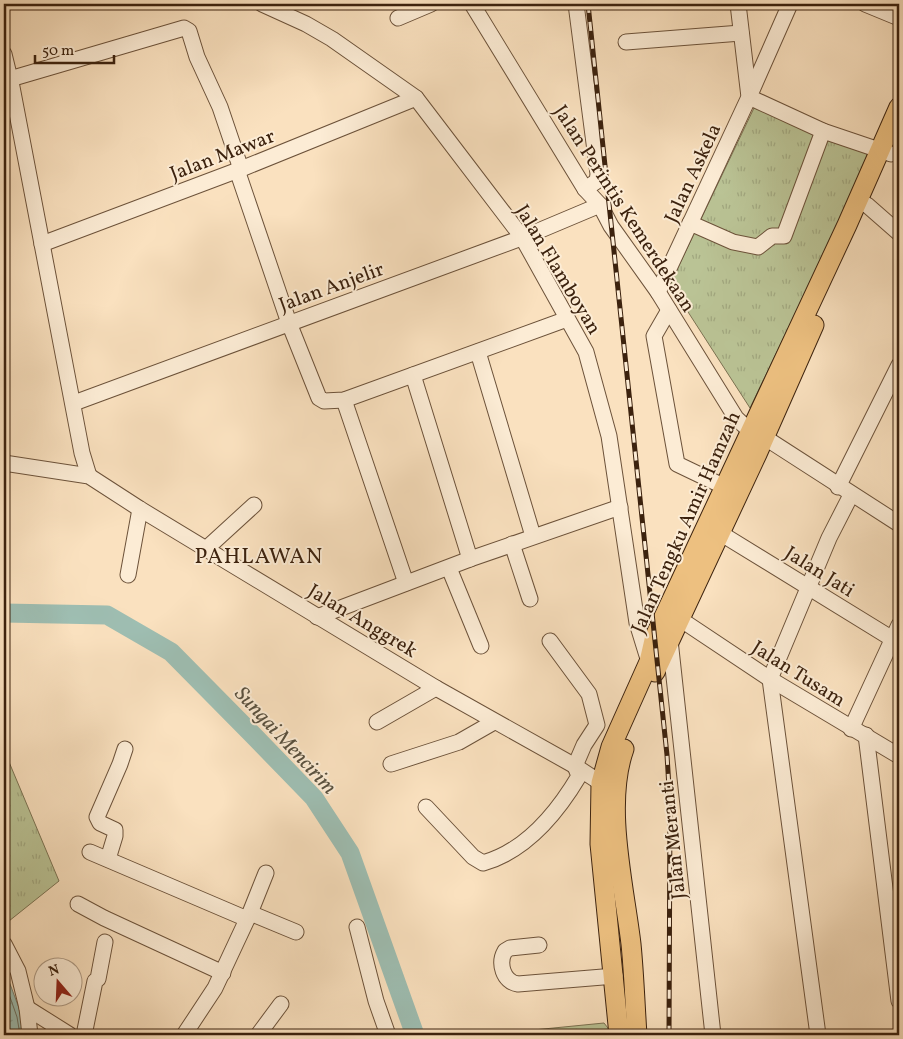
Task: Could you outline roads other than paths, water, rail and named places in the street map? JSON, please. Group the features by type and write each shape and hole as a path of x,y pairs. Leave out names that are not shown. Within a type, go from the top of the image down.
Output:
{"main road":[{"name":"Jalan Tengku Amir Hamzah","path":"620,1035 600,844 608,788 611,747 649,662 655,636 725,487 757,434 868,206 899,107"},
{"name":"Jalan Tengku Amir Hamzah","path":"637,1035 631,946 608,788 616,776 628,736 670,640 720,533 757,434 886,152 899,136"}],"street":[{"name":"Jalan Flamboyan","path":"262,4 306,24 332,39 416,98 522,237 586,352 608,436 636,623 649,662"},
{"path":"398,18 431,4"},
{"name":"Jalan Perintis Kemerdekaan","path":"472,4 585,189 600,205 610,226 658,292 729,409 757,434 844,491 899,524"},
{"path":"576,4 598,174 597,180 585,189"},
{"path":"738,4 748,98 824,132 886,152"},
{"name":"Jalan Askela","path":"658,292 790,4"},
{"path":"864,4 899,18"},
{"path":"9,84 184,28 189,32 197,57 220,106 289,323 319,398 324,401 344,400 567,319"},
{"path":"626,42 741,33"},
{"path":"4,54 74,403 82,453 89,476"},
{"name":"Jalan Mawar","path":"42,244 239,169 416,98"},
{"path":"690,223 733,242 758,247 772,236 784,236 824,132"},
{"name":"Jalan Anjelir","path":"74,403 522,237 600,205"},
{"path":"868,206 899,233"},
{"path":"669,310 654,336 677,464 725,487"},
{"path":"478,352 533,536"},
{"path":"818,1035 770,679 829,538 844,491 899,365"},
{"path":"413,375 470,559"},
{"path":"344,400 406,583"},
{"name":"Jalan Anggrek","path":"4,464 89,476 317,617 494,722 575,766 608,788"},
{"path":"207,548 254,505"},
{"path":"317,617 533,536 620,507"},
{"path":"128,575 140,509"},
{"name":"Jalan Jati","path":"720,533 896,641"},
{"path":"512,544 530,599"},
{"path":"449,568 481,646"},
{"name":"Jalan Tusam","path":"680,619 770,679 899,756"},
{"path":"852,729 896,641 899,625"},
{"name":"Jalan Meranti","path":"670,640 713,1035"},
{"path":"426,807 473,857 483,863 508,853 537,831 561,805 579,776 575,766 584,745 597,725 589,694 550,641"},
{"path":"377,722 436,688"},
{"path":"391,764 458,742 494,722"},
{"path":"866,735 899,1001"},
{"path":"108,859 115,830 100,823 97,817 125,749"},
{"path":"90,852 249,916 296,932"},
{"path":"184,1035 223,972 249,916 266,873"},
{"path":"78,904 104,918 223,972"},
{"path":"356,927 376,1001 388,1035"},
{"path":"84,1035 95,981 98,979 102,966 105,942"},
{"path":"4,944 18,971 27,1008 30,1035"},
{"path":"539,945 510,948 504,951 502,963 508,981 518,984 615,976"},
{"path":"258,1035 281,1004"},
{"path":"27,1008 70,1035"}],"water":[{"path":"4,968 22,1016 25,1035 4,1035"}],"waterway":[{"name":"Sungai Mencirim","path":"4,613 107,615 171,652 253,735 314,798 350,853 415,1035"}],"railway":[{"path":"588,4 667,755 670,804 669,1035"}],"district":[{"name":"PAHLAWAN","path":"259,555"}]}
